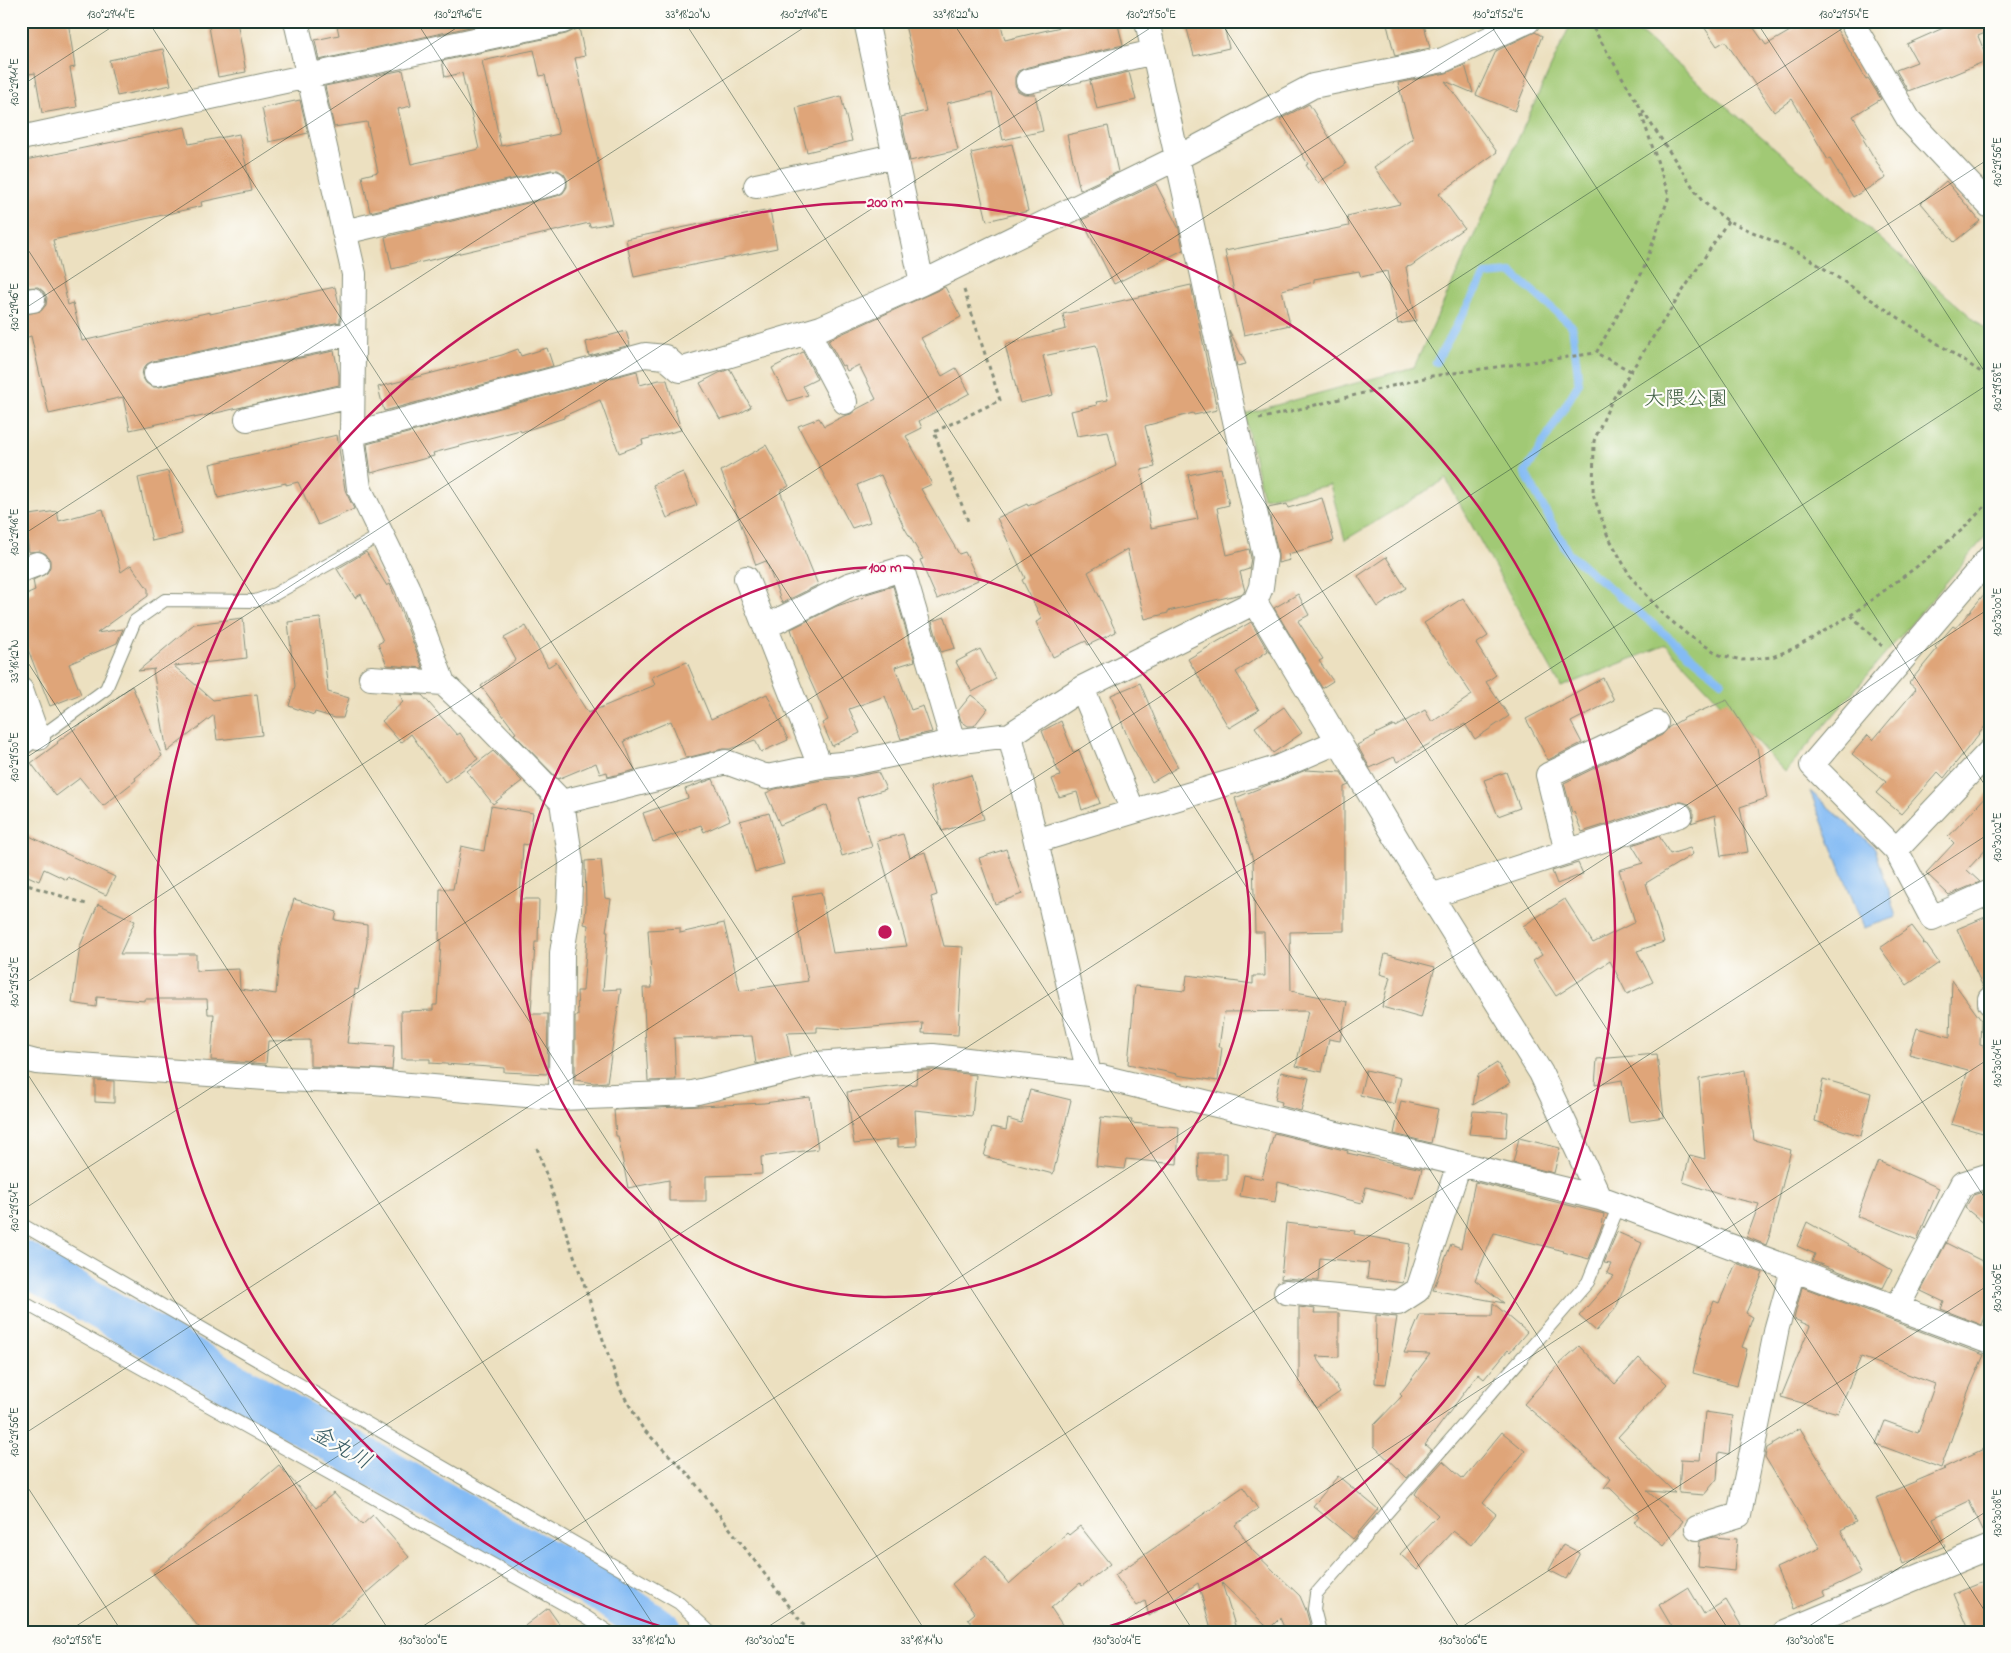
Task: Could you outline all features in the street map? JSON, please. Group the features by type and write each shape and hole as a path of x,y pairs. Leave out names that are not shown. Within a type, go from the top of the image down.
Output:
{"street":[{"path":"296,21 354,274 352,434 359,488 407,587 443,683 562,802 571,862 569,909 562,953 561,1098"},
{"path":"21,138 308,78 563,21"},
{"path":"866,21 922,282"},
{"path":"562,802 726,762 767,777 820,766 852,763 953,742 1010,735 1082,688 1255,602 1262,587 1265,557 1147,21"},
{"path":"352,434 645,355 665,357 680,370 821,328 922,282 1177,158 1313,86 1443,60 1528,21"},
{"path":"1851,21 1909,120 1990,206"},
{"path":"1028,81 1154,52"},
{"path":"756,186 894,156"},
{"path":"344,232 554,183"},
{"path":"808,332 845,402"},
{"path":"156,374 353,333"},
{"path":"247,419 352,396"},
{"path":"1987,566 1812,765 1896,850 1932,918 1990,892"},
{"path":"765,627 849,585 902,569 953,742"},
{"path":"746,578 820,766"},
{"path":"1255,602 1431,896 1541,1073 1609,1202"},
{"path":"371,678 443,683"},
{"path":"1082,688 1133,811"},
{"path":"21,690 30,745"},
{"path":"1567,852 1548,776 1656,723"},
{"path":"1010,735 1089,1074"},
{"path":"1036,841 1277,768 1339,740"},
{"path":"1896,850 1990,751"},
{"path":"1431,896 1680,815"},
{"path":"1990,999 1990,1004"},
{"path":"21,1058 45,1062 279,1079 374,1082 561,1098 693,1093 815,1064 933,1056 1089,1074 1609,1202 1990,1342"},
{"path":"1286,1292 1398,1304 1418,1290 1459,1164"},
{"path":"1897,1308 1962,1184 1990,1175"},
{"path":"1697,1528 1739,1515 1777,1327 1793,1270"},
{"path":"1796,1630 1990,1547"}],"lane":[{"path":"30,745 106,689 135,621 165,600 255,601 275,594 381,535"},
{"path":"1320,1632 1314,1609 1316,1594 1588,1282 1609,1202"},
{"path":"21,1224 679,1603 710,1632"},
{"path":"21,1301 585,1616 609,1632"}],"path":[{"path":"1589,21 1638,104 1702,201 1728,221 1802,254 1990,378"},
{"path":"1596,353 1643,272 1669,196 1638,104"},
{"path":"1728,221 1611,402 1594,441 1593,494 1607,534 1630,576 1663,614 1688,635 1720,655 1742,660 1772,657 1797,646 1852,615 1943,546 1963,529 1990,501"},
{"path":"955,265 1000,400 934,432 968,521"},
{"path":"1237,425 1432,376 1596,353 1632,371"},
{"path":"1852,615 1899,664"},
{"path":"21,883 86,904"},
{"path":"537,1148 620,1389 643,1429 689,1475 809,1632"}],"green space":[{"name":"大隈公園","path":"1572,21 1627,21 1990,333 1990,531 1785,772 1666,645 1561,687 1446,479 1345,540 1330,485 1263,498 1244,414 1414,367"}],"water":[{"path":"1810,791 1875,848 1896,917 1864,928"}],"building":[{"path":"46,21 68,21 75,67 70,68 77,107 42,113 35,73 23,75 21,25"},
{"path":"208,21 237,21 246,72 218,77"},
{"path":"336,21 497,21 319,60 315,40 339,35"},
{"path":"904,21 1000,21 1005,40 1086,21 1117,21 1123,45 1018,71 1015,77 1015,85 1018,91 1024,94 1035,94 1043,131 1003,140 992,93 947,103 958,150 910,161 901,117 926,111"},
{"path":"1185,21 1223,21 1229,48 1194,56"},
{"path":"1386,21 1423,21 1430,48 1395,56"},
{"path":"1700,21 1755,21 1751,24 1766,45 1797,27 1799,29 1812,21 1832,21 1866,79 1868,78 1881,99 1853,116 1866,138 1863,139 1886,178 1853,197 1830,159 1828,160 1792,99 1774,112 1725,41 1717,46"},
{"path":"1959,21 1990,21 1990,31 1978,36 1988,60 1908,91 1896,70 1917,62 1907,44"},
{"path":"579,28 585,56 575,58 612,223 590,227 589,223 392,269 385,237 557,196 563,193 567,187 567,179 558,170 551,170 370,212 362,176 378,172 367,122 334,127 325,86 403,70 411,106 398,109 411,164 479,149 462,73 445,77 442,61 566,34","holes":["534,50 540,76 545,75 559,134 501,146 482,61"]},
{"path":"1535,32 1542,36 1515,111 1476,95 1496,51"},
{"path":"163,49 171,85 117,96 109,60"},
{"path":"1465,65 1473,93 1445,81 1497,152 1439,194 1464,228 1411,266 1406,267 1416,321 1398,324 1387,271 1361,277 1359,271 1314,279 1314,282 1282,290 1290,325 1244,335 1225,251 1349,226 1347,216 1400,204 1374,167 1413,139 1398,83 1446,73"},
{"path":"1129,72 1136,100 1097,109 1090,81"},
{"path":"841,96 852,141 807,152 796,108"},
{"path":"300,100 308,133 269,142 262,108"},
{"path":"1309,104 1346,164 1318,183 1280,119"},
{"path":"1108,126 1118,172 1080,190 1067,135"},
{"path":"185,127 189,144 239,134 252,191 201,202 202,206 53,240 68,305 73,303 82,341 210,312 210,314 335,287 340,308 340,322 153,361 143,369 142,376 146,383 152,387 159,387 334,351 339,374 339,385 194,418 194,416 130,430 123,397 49,414 31,336 21,339 21,315 41,311 46,305 47,298 38,287 21,288 21,161"},
{"path":"1012,144 1028,211 987,221 971,153"},
{"path":"1946,181 1980,221 1954,242 1921,203"},
{"path":"1156,184 1179,229 1183,250 1114,284 1082,220"},
{"path":"770,210 777,248 634,277 626,239"},
{"path":"1191,285 1217,410 1194,415 1193,413 1145,426 1155,467 1141,470 1151,528 1198,519 1188,475 1221,468 1229,505 1217,508 1227,555 1249,549 1251,558 1249,569 1240,572 1245,591 1241,594 1168,611 1168,613 1145,619 1127,549 1088,572 1116,632 1088,645 1086,641 1053,657 1036,622 1042,619 1022,580 1025,578 997,518 1116,466 1108,431 1077,436 1071,411 1097,405 1096,402 1108,400 1096,345 1043,356 1053,395 1020,403 1005,345 1066,329 1063,314"},
{"path":"945,287 961,317 921,338 942,376 956,368 970,393 919,421 922,428 906,436 932,484 921,489 959,554 965,552 978,580 937,599 920,560 923,559 904,527 881,475 857,485 870,522 852,528 798,426 819,418 824,426 851,414 876,399 859,365 847,371 844,365 842,366 828,340"},
{"path":"1229,330 1246,364 1237,366"},
{"path":"626,331 630,345 589,356 586,342"},
{"path":"547,348 553,366 384,411 378,387 502,355 518,349 521,356"},
{"path":"803,352 817,379 803,386 808,395 788,401 772,368"},
{"path":"730,369 751,407 739,414 720,419 700,383"},
{"path":"637,371 640,385 667,380 681,430 642,440 643,444 619,453 600,400 564,416 564,418 521,432 520,430 433,453 434,456 371,473 367,444"},
{"path":"337,435 345,490 354,509 318,525 298,482 218,498 210,464"},
{"path":"766,445 789,486 780,491 818,585 782,603 766,561 756,565 721,471"},
{"path":"168,471 182,534 152,541 138,478"},
{"path":"683,472 697,505 667,518 653,485"},
{"path":"1322,498 1334,541 1288,554 1290,560 1278,563 1278,554 1268,508 1287,504 1288,508"},
{"path":"103,509 121,572 131,565 148,589 148,596 97,633 123,629 117,643 69,664 81,694 50,706 27,647 21,649 21,597 35,591 33,580 47,573 50,567 50,560 46,554 40,551 29,552 23,516 57,511 59,521"},
{"path":"366,552 387,586 390,584 423,668 387,665 378,644 383,641 361,594 355,598 337,569"},
{"path":"1386,557 1406,588 1378,607 1358,576"},
{"path":"893,586 915,661 895,667 911,710 923,706 932,732 901,739 885,696 849,709 860,733 832,746 822,723 828,720 804,667 791,629 837,606 864,597 863,595"},
{"path":"1990,587 1990,720 1944,778 1938,772 1901,814 1876,793 1886,782 1852,754 1868,735 1873,740 1916,689 1909,683 1937,649 1935,647 1953,626 1956,628"},
{"path":"1298,594 1309,615 1298,621 1323,659 1319,661 1333,681 1322,688 1274,608"},
{"path":"1463,598 1488,636 1476,644 1496,675 1486,682 1509,716 1475,739 1465,724 1397,762 1394,757 1370,768 1357,745 1375,734 1394,725 1395,727 1425,710 1432,722 1472,695 1424,623"},
{"path":"945,617 955,648 941,652 932,621"},
{"path":"243,618 247,658 174,666 213,700 257,694 262,735 217,740 214,715 167,752 153,670 155,669 138,671 194,624"},
{"path":"320,618 328,692 349,698 343,718 335,718 315,712 314,715 289,706 295,686 288,622"},
{"path":"1251,622 1268,651 1236,672 1259,710 1229,728 1188,659"},
{"path":"526,626 548,667 556,662 588,713 655,685 652,677 687,662 711,719 767,694 788,740 761,752 755,740 730,749 686,758 671,721 624,741 635,770 608,777 607,772 600,774 596,763 558,779 514,734 516,733 481,686 516,660 504,638"},
{"path":"980,649 996,679 972,692 956,662"},
{"path":"1603,678 1614,700 1571,722 1582,743 1548,760 1526,719"},
{"path":"1140,683 1167,747 1178,767 1152,782 1130,743 1111,695"},
{"path":"132,686 162,756 103,806 80,778 56,796 31,763"},
{"path":"400,694 422,695 457,735 460,733 478,759 445,782 411,734 401,743 382,721 403,702"},
{"path":"971,695 988,708 974,726 968,726 961,721 958,711"},
{"path":"1727,700 1757,748 1767,798 1740,807 1748,852 1721,856 1715,815 1691,823 1693,810 1689,804 1682,802 1676,802 1582,832 1574,812 1572,813 1564,783 1662,735 1669,727 1686,717"},
{"path":"1284,707 1302,733 1273,753 1255,727"},
{"path":"1061,721 1073,752 1079,750 1100,803 1082,810 1077,792 1059,797 1052,779 1060,776 1042,731"},
{"path":"493,751 522,781 493,804 467,771"},
{"path":"1306,770 1341,772 1349,785 1344,787 1344,931 1290,932 1291,991 1347,1002 1340,1041 1329,1039 1322,1072 1296,1066 1308,1011 1224,1012 1219,1047 1222,1047 1218,1081 1176,1075 1128,1064 1135,986 1185,991 1187,975 1253,984 1253,976 1265,976 1264,932 1255,932 1253,860 1235,798"},
{"path":"878,772 886,789 857,798 872,847 842,856 827,805 780,825 766,793 775,789 822,780"},
{"path":"1506,772 1520,808 1498,816 1484,780"},
{"path":"971,775 984,819 942,831 930,787"},
{"path":"713,779 730,820 704,832 701,825 653,842 643,813 688,798 685,789"},
{"path":"1990,792 1990,845 1967,870 1980,882 1949,895 1926,873 1954,843 1948,837"},
{"path":"491,806 533,813 528,845 523,844 520,899 539,899 538,942 535,942 531,1014 548,1014 547,1074 504,1072 504,1068 430,1063 430,1059 402,1059 401,1011 433,1010 433,1005 437,1005 441,940 439,940 440,889 453,889 461,846 484,851"},
{"path":"769,813 784,864 755,872 740,821"},
{"path":"21,832 115,877 106,895 68,877 67,880 44,869 39,881 21,873"},
{"path":"903,834 910,857 925,852 937,895 931,897 944,946 963,947 958,1035 922,1033 923,1023 847,1029 817,1027 817,1032 787,1033 791,1056 756,1064 752,1036 674,1038 676,1080 648,1081 643,988 652,988 648,930 680,928 680,933 724,923 740,991 808,981 792,897 821,892 833,953 907,946 877,841"},
{"path":"1659,836 1670,854 1690,848 1693,854 1646,883 1664,942 1637,951 1653,982 1627,994 1610,961 1556,996 1533,961 1542,955 1523,926 1565,899 1593,943 1635,922 1619,870 1643,863 1632,845"},
{"path":"1006,849 1022,894 995,904 979,858"},
{"path":"601,860 605,898 611,899 606,931 608,931 603,990 621,989 607,1082 594,1083 575,1080 575,1016 578,1016 577,991 583,991 588,925 584,924 586,908 585,861"},
{"path":"1578,863 1583,874 1557,884 1552,871"},
{"path":"294,899 337,912 335,920 367,925 367,942 358,990 355,989 347,1043 394,1046 392,1070 310,1066 310,1040 268,1041 266,1064 211,1060 214,1014 208,1014 207,999 145,999 145,1001 97,997 96,1007 72,1003 80,946 98,904 135,921 120,954 196,954 196,971 239,969 240,989 276,994 280,946"},
{"path":"1990,915 1990,985 1983,987 1957,929"},
{"path":"1912,926 1924,942 1922,944 1925,943 1939,963 1907,985 1880,948"},
{"path":"1385,954 1435,967 1421,1018 1382,1007 1390,977 1380,974"},
{"path":"1952,980 1981,1020 1980,1045 1990,1048 1990,1135 1951,1124 1968,1070 1909,1054 1917,1028 1950,1037"},
{"path":"1657,1054 1664,1117 1629,1122 1622,1080 1595,1085 1597,1059"},
{"path":"1497,1063 1510,1083 1473,1105 1478,1075"},
{"path":"933,1070 976,1075 972,1116 915,1110 917,1146 898,1147 898,1139 854,1144 847,1092 916,1084 917,1071"},
{"path":"1366,1070 1401,1078 1395,1104 1360,1095"},
{"path":"1745,1070 1754,1140 1791,1150 1771,1232 1766,1245 1747,1237 1759,1204 1724,1196 1683,1182 1690,1155 1705,1159 1699,1079"},
{"path":"1281,1072 1309,1078 1301,1111 1281,1106 1282,1102 1275,1100"},
{"path":"1823,1079 1871,1093 1861,1136 1815,1121"},
{"path":"95,1080 114,1081 114,1103 95,1102"},
{"path":"1030,1090 1071,1100 1053,1174 984,1156 992,1127 1006,1130 1008,1119 1021,1123"},
{"path":"810,1097 818,1149 761,1157 762,1174 706,1176 706,1201 669,1201 669,1180 628,1188 618,1136 616,1136 614,1110 764,1103"},
{"path":"1401,1101 1438,1109 1431,1143 1394,1134"},
{"path":"1473,1111 1508,1113 1506,1137 1469,1134"},
{"path":"1101,1117 1132,1120 1131,1123 1179,1127 1177,1164 1126,1159 1124,1169 1096,1166"},
{"path":"1274,1133 1348,1151 1347,1153 1422,1169 1414,1199 1366,1187 1362,1203 1278,1182 1275,1202 1240,1196 1244,1175 1264,1179 1262,1178"},
{"path":"1519,1138 1560,1148 1554,1173 1513,1163"},
{"path":"1198,1153 1227,1153 1227,1180 1199,1180"},
{"path":"1878,1161 1939,1188 1917,1240 1857,1216"},
{"path":"1475,1182 1604,1214 1602,1226 1589,1259 1494,1233 1475,1280 1504,1303 1433,1290 1451,1244 1461,1248"},
{"path":"1990,1190 1990,1228 1965,1208 1973,1195"},
{"path":"1807,1222 1892,1270 1883,1288 1812,1261 1815,1254 1797,1246"},
{"path":"1286,1223 1355,1231 1354,1234 1410,1244 1403,1283 1367,1278 1369,1263 1320,1258 1318,1281 1281,1279"},
{"path":"1617,1232 1642,1243 1616,1308 1596,1331 1579,1316 1614,1276 1607,1273 1611,1264 1604,1263"},
{"path":"1946,1243 1990,1265 1990,1305 1982,1325 1941,1309 1944,1302 1921,1291"},
{"path":"1736,1263 1763,1273 1746,1313 1753,1317 1742,1347 1747,1349 1737,1385 1693,1373 1703,1330 1714,1301 1719,1303"},
{"path":"1802,1287 1984,1355 1968,1392 1941,1468 1876,1444 1885,1421 1918,1433 1935,1384 1861,1357 1838,1413 1781,1397 1810,1326 1794,1319"},
{"path":"1493,1303 1527,1332 1510,1352 1508,1350 1484,1379 1478,1374 1425,1445 1431,1450 1407,1478 1374,1446 1374,1425 1402,1396 1400,1394 1430,1354 1404,1353 1420,1315 1492,1316"},
{"path":"1299,1307 1315,1309 1314,1313 1339,1313 1339,1357 1316,1356 1340,1392 1316,1408 1299,1383"},
{"path":"1376,1315 1397,1317 1386,1384 1375,1383"},
{"path":"1579,1346 1615,1384 1639,1358 1667,1384 1618,1437 1675,1493 1647,1491 1683,1521 1663,1546 1634,1522 1639,1516 1610,1488 1604,1488 1611,1479 1524,1404 1559,1364"},
{"path":"1705,1412 1733,1416 1729,1454 1719,1452 1717,1479 1704,1495 1679,1493 1681,1459 1700,1460"},
{"path":"1800,1428 1856,1522 1841,1530 1861,1573 1824,1591 1826,1595 1794,1609 1776,1568 1820,1548 1765,1457 1767,1448"},
{"path":"1502,1432 1525,1451 1483,1503 1496,1514 1471,1545 1453,1531 1417,1570 1400,1554 1438,1515 1415,1494 1418,1489 1443,1461 1463,1479"},
{"path":"1990,1446 1990,1534 1985,1534 1969,1501 1933,1518 1945,1546 1903,1564 1876,1498 1945,1469 1943,1468"},
{"path":"279,1465 316,1508 334,1493 362,1525 373,1515 409,1557 322,1632 203,1632 153,1573"},
{"path":"1338,1476 1378,1509 1353,1539 1313,1506"},
{"path":"1243,1487 1258,1509 1235,1525 1253,1551 1300,1596 1312,1632 1286,1632 1280,1618 1269,1629 1222,1583 1237,1632 1212,1632 1198,1583 1149,1616 1145,1601 1137,1606 1115,1575"},
{"path":"1080,1526 1110,1564 1082,1586 1080,1583 1051,1608 1067,1632 979,1632 968,1619 975,1613 952,1584 986,1556 1009,1584 1067,1533 1069,1535"},
{"path":"1713,1537 1737,1539 1734,1571 1698,1567 1700,1541"},
{"path":"1563,1544 1580,1553 1566,1579 1549,1570"},
{"path":"1990,1579 1990,1632 1970,1632 1954,1594"},
{"path":"1688,1587 1704,1614 1726,1600 1745,1632 1675,1632 1659,1605"},
{"path":"548,1608 565,1632 517,1632"}],"waterway":[{"path":"1436,362 1485,275 1512,273 1572,326 1579,383 1525,473 1568,553 1721,681"},
{"name":"金丸川","path":"21,1262 495,1534 604,1592 661,1632"}]}
